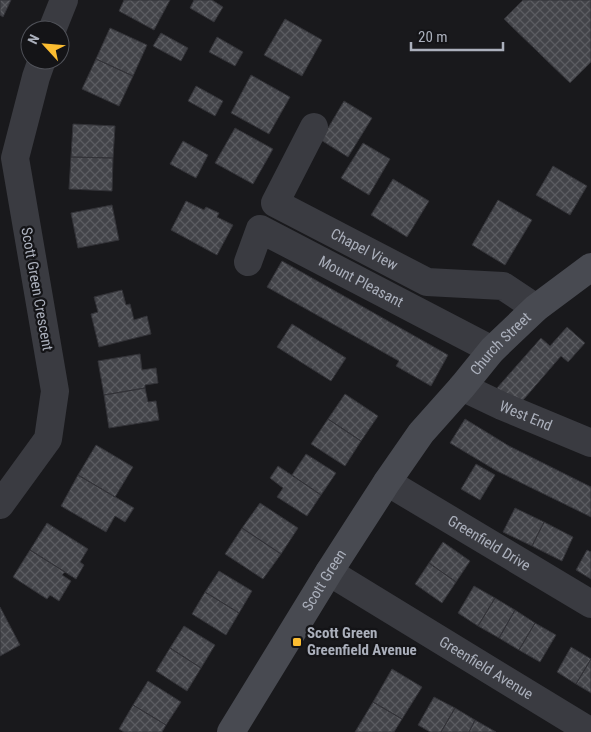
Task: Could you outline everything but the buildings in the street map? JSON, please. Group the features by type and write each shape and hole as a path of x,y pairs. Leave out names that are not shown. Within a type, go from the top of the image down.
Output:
{"main road":[{"name":"Church Street","path":"421,433 492,350 536,308 591,267"},
{"name":"Scott Green","path":"231,732 329,572 421,433"}],"street":[{"path":"56,20 64,0"},
{"name":"Scott Green Crescent","path":"0,506 48,438 55,392 8,158 38,70"},
{"name":"Chapel View","path":"314,127 275,203 427,282 504,286 536,308"},
{"name":"Mount Pleasant","path":"248,262 260,229 492,350"},
{"name":"West End","path":"462,387 502,406 591,443"},
{"name":"Greenfield Drive","path":"387,482 591,604"},
{"name":"Greenfield Avenue","path":"329,572 591,732"}],"place":[{"name":"Scott Green Greenfield Avenue","path":"297,642"}]}
